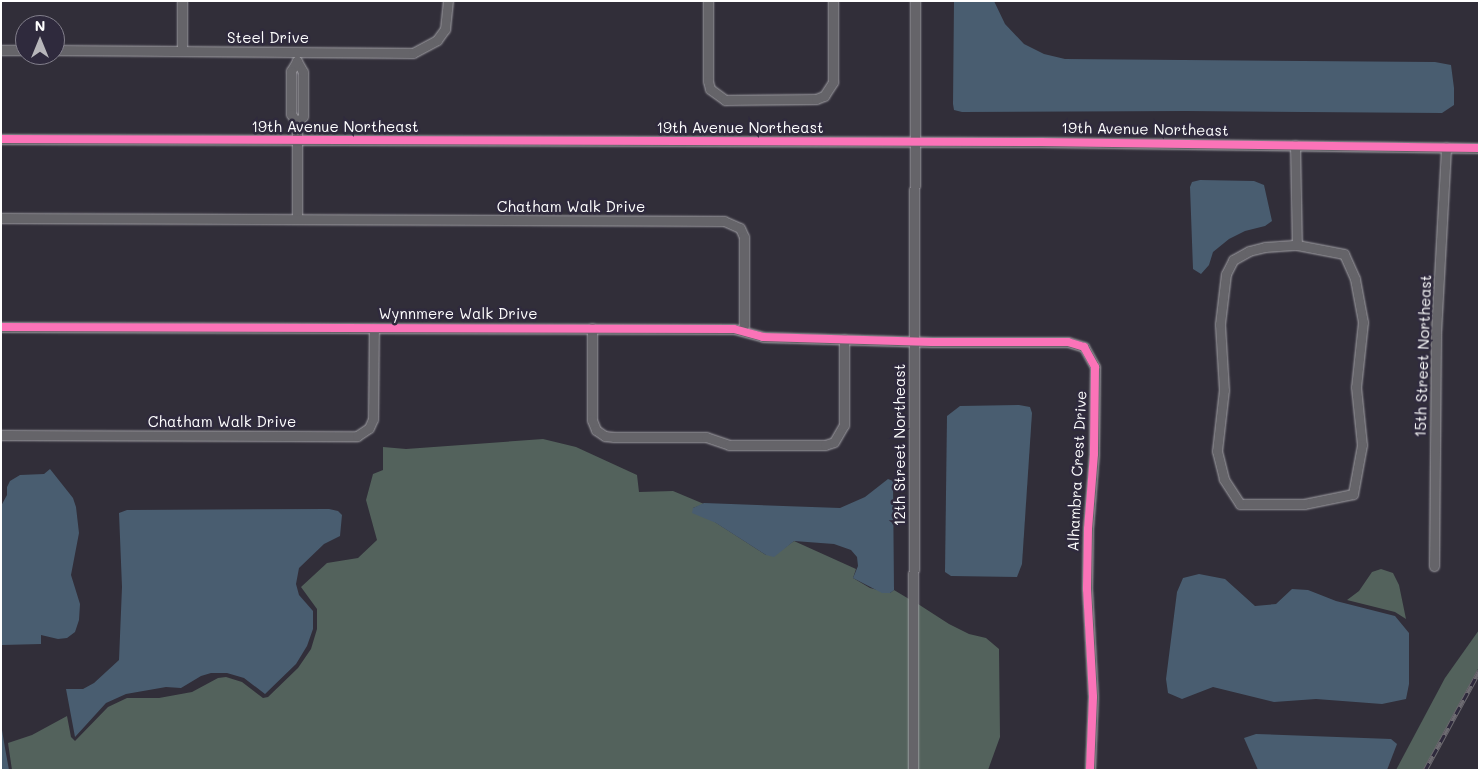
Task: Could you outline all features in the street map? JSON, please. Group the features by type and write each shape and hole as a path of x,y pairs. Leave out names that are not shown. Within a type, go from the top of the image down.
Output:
{"street":[{"path":"182,1 182,51"},
{"name":"Steel Drive","path":"65,50 412,53 437,40 445,29 448,1"},
{"path":"708,1 708,81 710,89 725,100 816,99 824,96 834,82 833,1"},
{"name":"12th Street Northeast","path":"913,770 915,1"},
{"path":"1,50 15,50"},
{"path":"297,52 297,62 303,72 304,116 297,123 297,219"},
{"name":"19th Avenue Northeast","path":"1,139 1295,144 1479,148"},
{"path":"1295,144 1297,245"},
{"name":"15th Street Northeast","path":"1434,566 1436,333 1446,147"},
{"name":"Chatham Walk Drive","path":"1,218 724,221 740,228 744,237 744,325 742,330"},
{"path":"1297,245 1344,254 1355,279 1363,322 1356,387 1362,445 1353,494 1304,504 1240,504 1224,479 1217,451 1224,390 1220,324 1226,274 1233,260 1249,251 1265,247 1297,245"},
{"name":"Wynnmere Walk Drive","path":"1,327 742,330 762,337 914,341"},
{"name":"Chatham Walk Drive","path":"1,435 357,436 369,428 373,419 374,328"},
{"path":"592,328 592,420 596,430 605,436 614,437 706,437 729,445 825,445 834,442 844,425 844,339"},
{"name":"Alhambra Crest Drive","path":"914,341 1068,342 1084,348 1091,356 1095,367 1095,422 1086,589 1093,697 1090,770"}],"shaded area":[{"path":"543,439 576,447 637,475 639,492 673,491 704,504 693,508 766,555 783,549 794,541 856,569 853,578 870,588 890,593 894,590 909,599 909,770 12,770 8,743 32,735 67,716 71,737 75,741 108,707 127,698 159,698 192,692 218,678 226,677 242,682 263,698 268,697 298,668 311,649 317,629 317,609 301,587 327,563 358,558 377,540 366,500 373,474 383,470 383,447 406,449"},
{"path":"1381,569 1393,573 1399,585 1406,619 1395,612 1347,600 1359,591 1372,572"},
{"path":"918,604 949,624 969,634 986,638 999,649 1000,737 988,770 918,770"},
{"path":"1479,630 1479,667 1423,770 1396,770 1445,678"}],"water":[{"path":"954,1 994,1 1005,24 1024,44 1044,54 1065,59 1435,62 1451,65 1454,105 1442,113 962,112 954,110 953,104"},
{"path":"1200,180 1254,181 1264,185 1272,221 1265,226 1245,231 1229,239 1213,252 1209,265 1201,274 1193,269 1190,187 1192,182"},
{"path":"1019,405 1030,407 1032,413 1022,564 1017,577 951,576 945,572 947,416 960,406"},
{"path":"50,469 73,498 76,507 79,533 71,575 80,604 79,620 75,632 67,638 58,639 41,635 41,644 2,645 1,506 7,495 7,487 10,481 20,475 44,474"},
{"path":"888,479 893,481 894,590 890,593 882,593 853,578 858,566 857,557 851,550 834,544 794,541 774,557 766,555 716,523 692,513 693,508 704,503 840,508 865,497"},
{"path":"329,509 338,511 342,515 340,536 324,544 299,568 296,584 299,595 313,611 313,629 307,646 296,664 265,694 244,678 227,673 211,673 201,676 181,688 166,687 126,694 106,703 75,737 66,689 83,689 94,683 119,660 122,587 119,513 127,510"},
{"path":"1199,574 1225,579 1255,606 1276,604 1292,589 1308,590 1336,601 1395,616 1409,633 1409,684 1406,699 1382,704 1316,699 1274,702 1213,687 1182,699 1168,693 1166,679 1177,592 1183,578"},
{"path":"1,724 5,748 9,770 1,770"},
{"path":"1256,734 1391,739 1397,744 1387,770 1258,770 1244,738"}],"railway":[{"path":"1425,770 1479,671"}],"cycle path":[{"path":"1,139 1041,142 1479,148"},
{"path":"1,327 734,329 763,337 932,342 1068,342 1084,347 1095,367 1094,454 1088,529 1087,589 1093,697 1090,770"}]}
